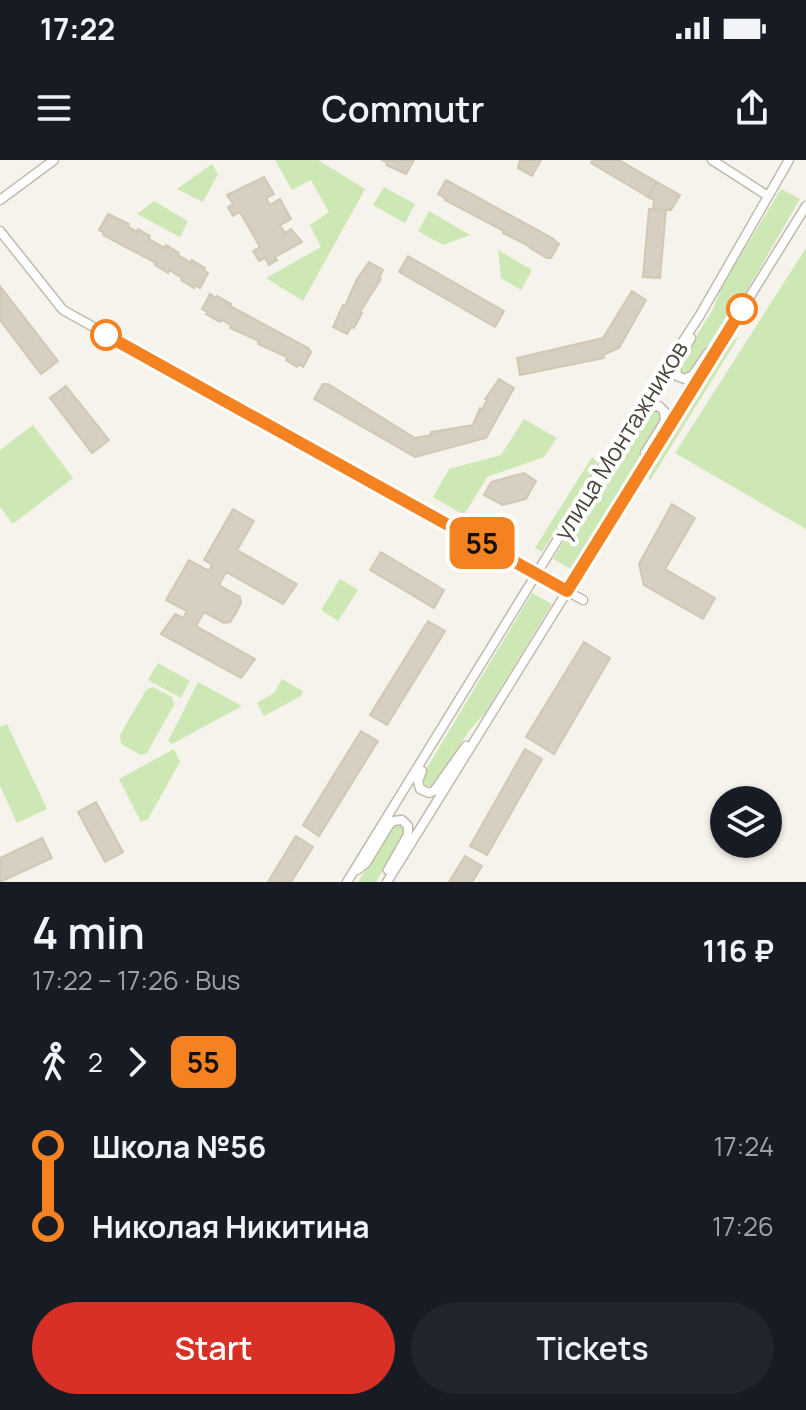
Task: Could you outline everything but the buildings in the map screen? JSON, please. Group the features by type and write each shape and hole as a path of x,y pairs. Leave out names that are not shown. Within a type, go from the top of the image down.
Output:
{"street":[{"path":"0,200 54,160"},
{"path":"712,160 768,196"},
{"name":"улица Монтажников","path":"349,878 700,315 789,160"},
{"name":"улица Монтажников","path":"386,882 806,206"},
{"path":"0,231 63,310 583,600"},
{"path":"700,315 694,334 676,364 676,373 681,378 693,375 717,339 733,324"},
{"path":"614,449 632,434 650,407 662,408 665,421 645,454 639,473"},
{"path":"443,727 419,776 418,785 424,792 438,788 463,749 482,729"},
{"path":"349,878 366,863 389,825 402,820 408,826 408,835 386,882"}],"green space":[{"path":"275,160 318,160 365,189 303,301 266,278 321,247 310,225 329,212 311,180 292,190"},
{"path":"212,164 218,174 203,202 177,189"},
{"path":"384,187 415,204 405,223 373,205"},
{"path":"781,189 800,199 742,299 726,317 692,372 685,376 681,374 680,363"},
{"path":"154,201 188,221 180,237 137,214"},
{"path":"429,211 470,235 443,245 418,231"},
{"path":"806,248 806,529 675,453"},
{"path":"498,250 532,270 521,290 501,278"},
{"path":"737,337 650,481 647,475 720,356"},
{"path":"658,410 663,419 573,570 553,559 598,484 614,468 649,411"},
{"path":"524,419 557,438 544,457 487,477 464,515 433,497 449,469 501,455"},
{"path":"33,425 73,478 13,524 0,507 0,450"},
{"path":"592,457 597,462 596,466 542,552 535,548"},
{"path":"340,579 358,590 338,621 321,610"},
{"path":"532,593 552,604 485,713 469,731 433,787 425,786 422,776"},
{"path":"158,663 190,681 181,698 148,680"},
{"path":"282,679 303,691 301,696 264,716 257,703 274,693"},
{"path":"198,682 242,706 172,744 168,741"},
{"path":"153,687 172,697 174,705 147,753 141,755 121,744 120,735 146,690"},
{"path":"7,724 47,809 17,823 0,786 0,727"},
{"path":"174,749 180,762 148,819 141,822 119,779"},
{"path":"396,823 403,823 405,833 376,882 358,882"}],"bus line":[{"name":"55","path":"106,335 567,591 742,309"}]}
